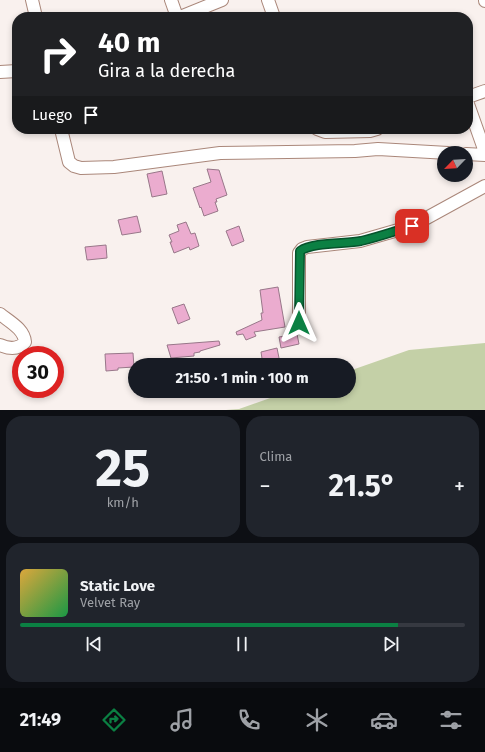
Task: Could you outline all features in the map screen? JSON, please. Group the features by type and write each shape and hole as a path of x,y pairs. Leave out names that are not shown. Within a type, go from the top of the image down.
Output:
{"street":[{"path":"32,0 35,12"},
{"path":"171,0 177,12"},
{"path":"192,12 222,0"},
{"path":"268,0 272,12"},
{"path":"0,72 12,72"},
{"path":"473,95 485,91"},
{"path":"473,119 485,154 473,154"},
{"path":"62,134 69,162 74,166 81,168 114,167 220,153 355,151 378,149 437,152"},
{"path":"299,323 299,253 302,249 360,241 412,226 485,186"},
{"path":"0,314 20,329 25,337 25,342 22,346 6,348 0,345"}],"green space":[{"path":"485,343 485,410 226,410 239,409 270,398 356,398 356,369 409,350"}],"building":[{"path":"207,169 219,170 227,195 216,199 217,202 215,202 218,211 204,216 193,188 211,182"},
{"path":"162,171 167,194 152,197 147,174"},
{"path":"137,216 141,232 122,235 118,220"},
{"path":"186,222 191,234 195,233 199,246 190,250 189,247 174,253 169,235 179,231 177,225"},
{"path":"239,226 244,241 232,246 226,231"},
{"path":"106,245 107,258 87,260 85,247"},
{"path":"278,287 285,327 254,332 256,336 246,340 243,334 237,335 236,332 262,320 261,313 263,313 260,290"},
{"path":"184,304 190,319 178,324 172,308"},
{"path":"297,334 299,344 281,348 279,337"},
{"path":"219,341 220,345 194,353 194,356 171,358 167,345"},
{"path":"277,348 279,358 262,358 261,352"},
{"path":"133,353 133,358 128,358 128,367 106,371 105,354"}],"route":[{"path":"299,323 299,253 302,249 360,241 412,226"}]}
